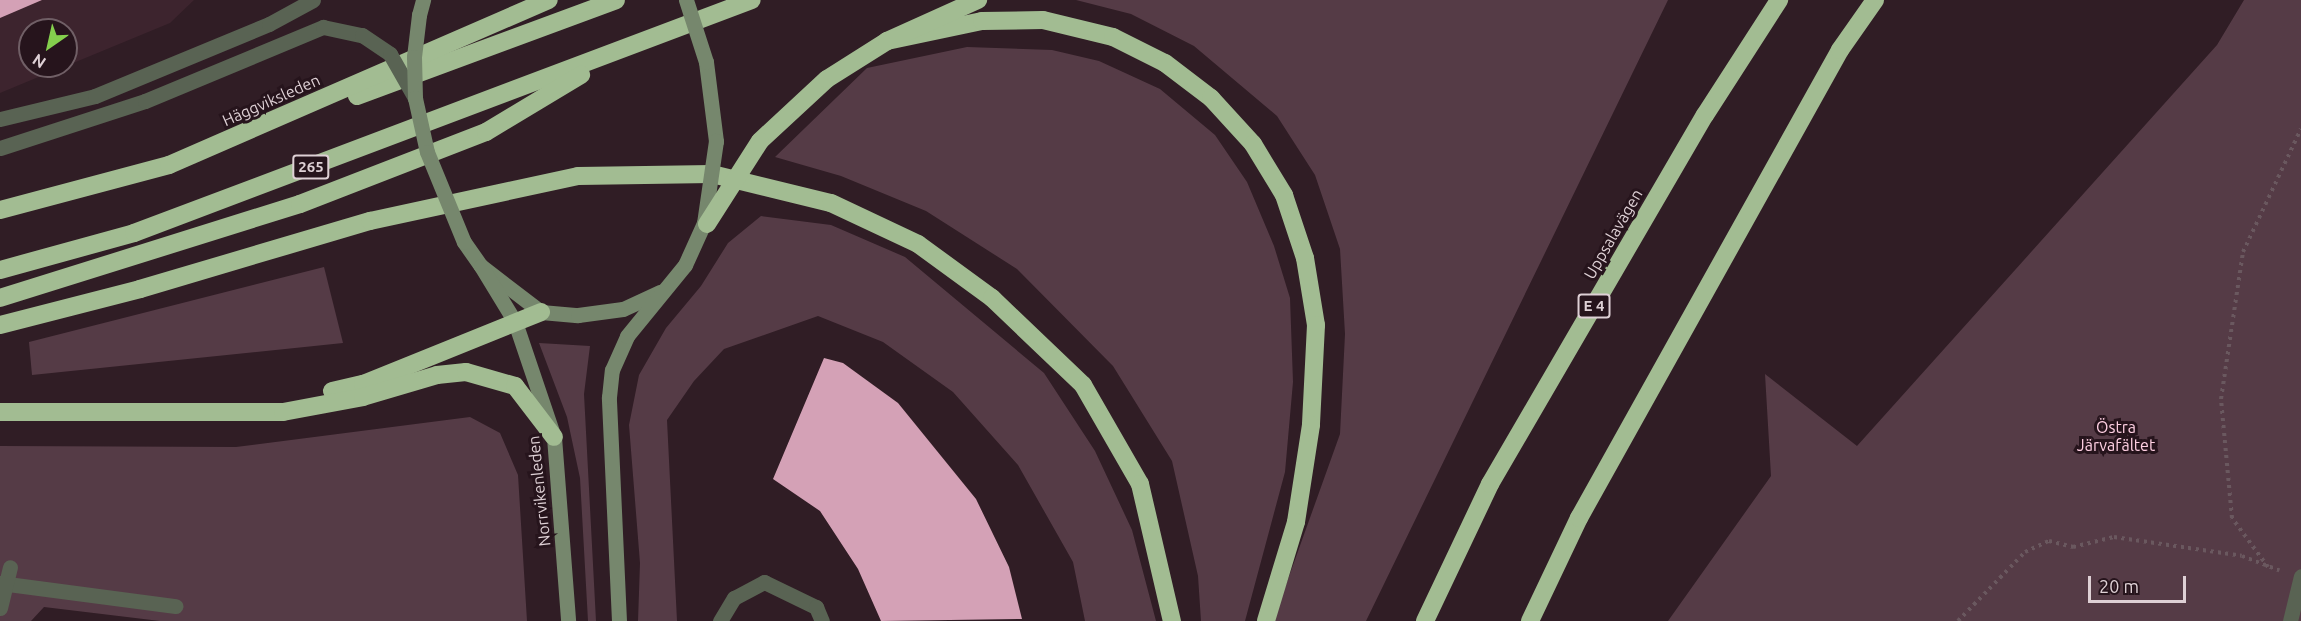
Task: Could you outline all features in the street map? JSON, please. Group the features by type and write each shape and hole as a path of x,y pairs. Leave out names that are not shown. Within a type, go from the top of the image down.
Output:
{"highway":[{"name":"Häggviksleden","path":"0,210 169,165 549,0"},
{"path":"169,165 616,0"},
{"name":"265","path":"0,270 134,233 752,0"},
{"path":"704,227 760,141 788,111 827,79 887,42 978,0"},
{"name":"Uppsalavägen","path":"1425,621 1490,484 1705,116 1779,0"},
{"path":"1530,621 1579,518 1840,50 1875,0"},
{"path":"1840,50 1880,0"},
{"path":"887,42 982,21 1043,20 1113,38 1165,63 1211,98 1253,144 1284,195 1305,258 1316,325 1311,425 1296,522 1266,621"},
{"path":"0,298 300,204 486,132 618,52"},
{"path":"0,325 140,290 370,221 578,176 712,174 831,203 918,244 992,298 1083,385 1140,484 1172,621"},
{"path":"206,413 282,403 363,384 541,312"},
{"path":"0,412 283,412 363,397 437,375 466,372 515,386 554,437"}],"main road":[{"path":"619,621 609,397 612,370 627,336 686,265 704,227 716,141 705,62 686,0"},
{"path":"421,7 414,57 415,98 427,152 464,242 481,266 541,312 578,315 623,309 664,290"},
{"name":"Norrvikenleden","path":"481,266 514,322 554,437 568,621"}],"street":[{"path":"0,119 95,96 269,24 313,0"},
{"path":"0,148 145,102 323,27 362,35 390,54 415,98"},
{"path":"0,608 2,583 10,567"},
{"path":"2290,621 2301,577"},
{"path":"720,621 734,598 764,582 816,607 822,621"},
{"path":"2,583 175,606"}],"path":[{"path":"2268,567 2232,518 2221,399 2243,252 2301,129"},
{"path":"1958,621 2025,552 2049,541 2073,547 2114,537 2242,556 2301,577"}],"shaded area":[{"path":"0,0 194,0 170,23 78,61 78,18 18,18 18,78 36,78 0,93"}],"green space":[{"path":"1076,0 1668,0 1366,621 1273,621 1340,434 1345,334 1340,249 1315,175 1277,116 1194,46 1131,14"},
{"name":"Östra Järvafältet","path":"2244,0 2301,0 2301,621 1668,621 1771,476 1765,374 1857,446 2217,45"},
{"path":"967,47 1052,50 1099,61 1160,89 1215,135 1247,182 1274,246 1290,298 1293,382 1285,472 1245,621 1201,621 1198,576 1172,461 1113,366 1017,269 926,211 841,176 775,157 867,68"},
{"path":"761,216 831,225 905,257 1044,373 1095,451 1132,530 1156,621 1085,621 1073,562 1018,465 953,392 883,342 818,316 724,349 694,381 667,420 677,621 638,621 640,563 629,425 639,375 666,328 701,286 728,243"},
{"path":"324,267 343,343 32,375 29,342"},
{"path":"539,343 590,346 584,394 596,621 588,621 580,478 567,417"},
{"path":"470,417 500,433 518,475 527,621 160,621 44,607 31,621 0,621 0,446 236,447"}],"building":[{"path":"0,0 42,0 0,18"},
{"path":"824,358 843,363 898,403 976,499 1009,567 1022,619 881,621 858,569 820,511 773,479"}]}
